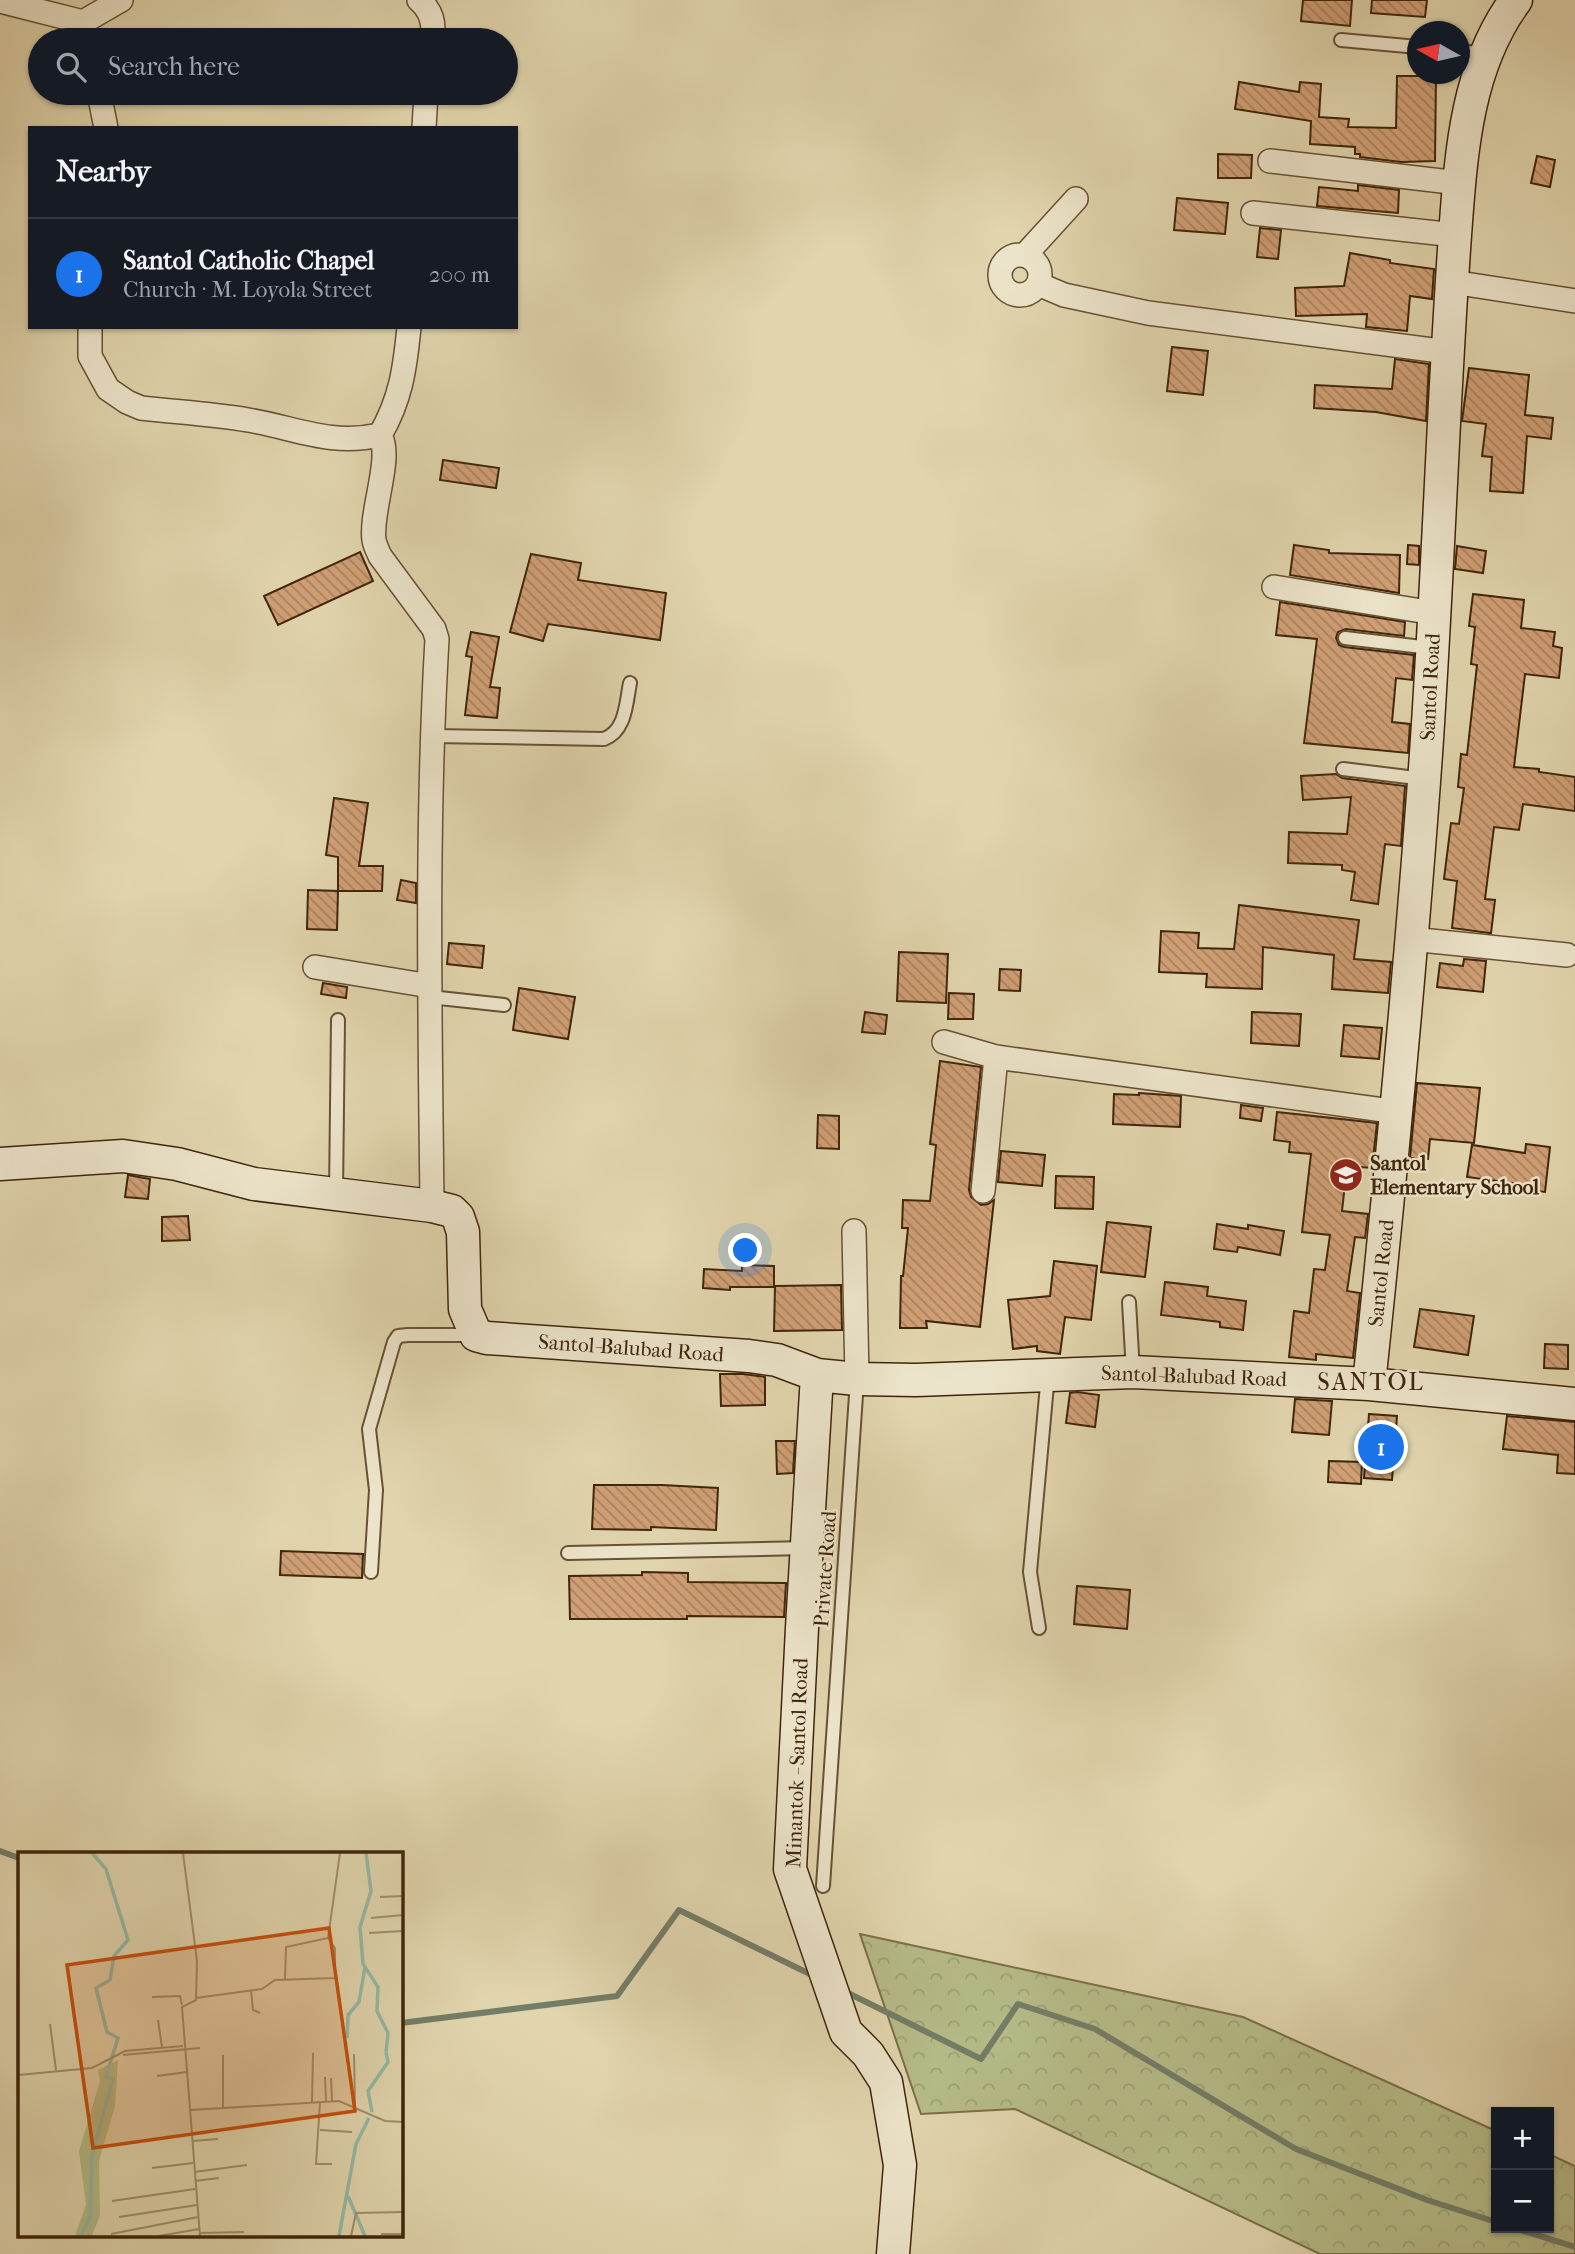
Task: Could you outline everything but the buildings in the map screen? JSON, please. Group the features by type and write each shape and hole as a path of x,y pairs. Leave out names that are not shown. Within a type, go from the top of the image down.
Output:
{"street":[{"path":"88,28 121,0"},
{"path":"419,0 429,8 432,28"},
{"name":"Santol Road","path":"1369,1384 1398,1112 1424,779 1451,282 1472,52 1516,0"},
{"path":"0,1 76,28"},
{"path":"101,105 106,126"},
{"path":"424,126 425,105"},
{"path":"1270,161 1459,183"},
{"path":"1025,255 1076,200"},
{"path":"1253,213 1455,235"},
{"path":"1025,255 1033,259 1038,266 1038,284 1024,295 1015,295 1001,283 1002,265 1008,258 1025,255"},
{"path":"1451,282 1575,302"},
{"path":"1038,284 1064,295 1148,313 1448,352"},
{"path":"90,329 90,356 108,389 127,402 141,408 249,420 329,439 363,439 380,435 394,410 404,379 409,329"},
{"path":"380,435 385,448 374,523 374,543 380,556 434,629 437,639 432,736 432,1206"},
{"path":"1274,587 1434,613"},
{"path":"1411,939 1567,956"},
{"path":"315,967 430,992"},
{"path":"944,1042 996,1057 1398,1112"},
{"path":"984,1191 996,1057"},
{"path":"0,1164 123,1156 177,1164 254,1184 432,1206 452,1211 458,1217 463,1232 465,1309 477,1335"},
{"path":"854,1231 857,1380"},
{"name":"Santol-Balubad Road","path":"477,1335 487,1338 749,1356 777,1360 817,1375 857,1380 1133,1372 1369,1384 1575,1404"},
{"name":"Minantok - Santol Road","path":"817,1375 790,1869 846,2032 868,2054 886,2081 900,2165 893,2254"}],"lane":[{"path":"1341,40 1407,46"},
{"path":"1345,638 1432,648"},
{"path":"432,736 604,738 614,735 622,722 630,682"},
{"path":"1343,769 1424,779"},
{"path":"430,992 504,1005"},
{"path":"335,1194 338,1020"},
{"path":"1129,1302 1133,1372"},
{"path":"371,1572 376,1489 369,1429 394,1342 398,1336 408,1335 477,1335"},
{"path":"1039,1628 1030,1572 1048,1374"},
{"name":"Private Road","path":"823,1886 857,1380"},
{"path":"568,1553 806,1548"}],"green space":[{"path":"860,1934 1243,2017 1491,2129 1491,2233 1554,2233 1554,2156 1575,2166 1575,2254 1320,2254 1015,2109 921,2114"}],"waterway":[{"path":"0,1851 18,1858"},
{"path":"402,2023 617,1996 679,1910 816,1977"},
{"path":"844,1991 981,2059 1018,2004 1095,2029 1296,2149 1427,2200 1491,2220"},
{"path":"1530,2233 1575,2247"}],"place":[{"name":"Santol Elementary School","path":"1346,1175"},
{"name":"Santol Catholic Chapel","path":"1381,1447"}],"district":[{"name":"SANTOL","path":"1371,1382"}]}
